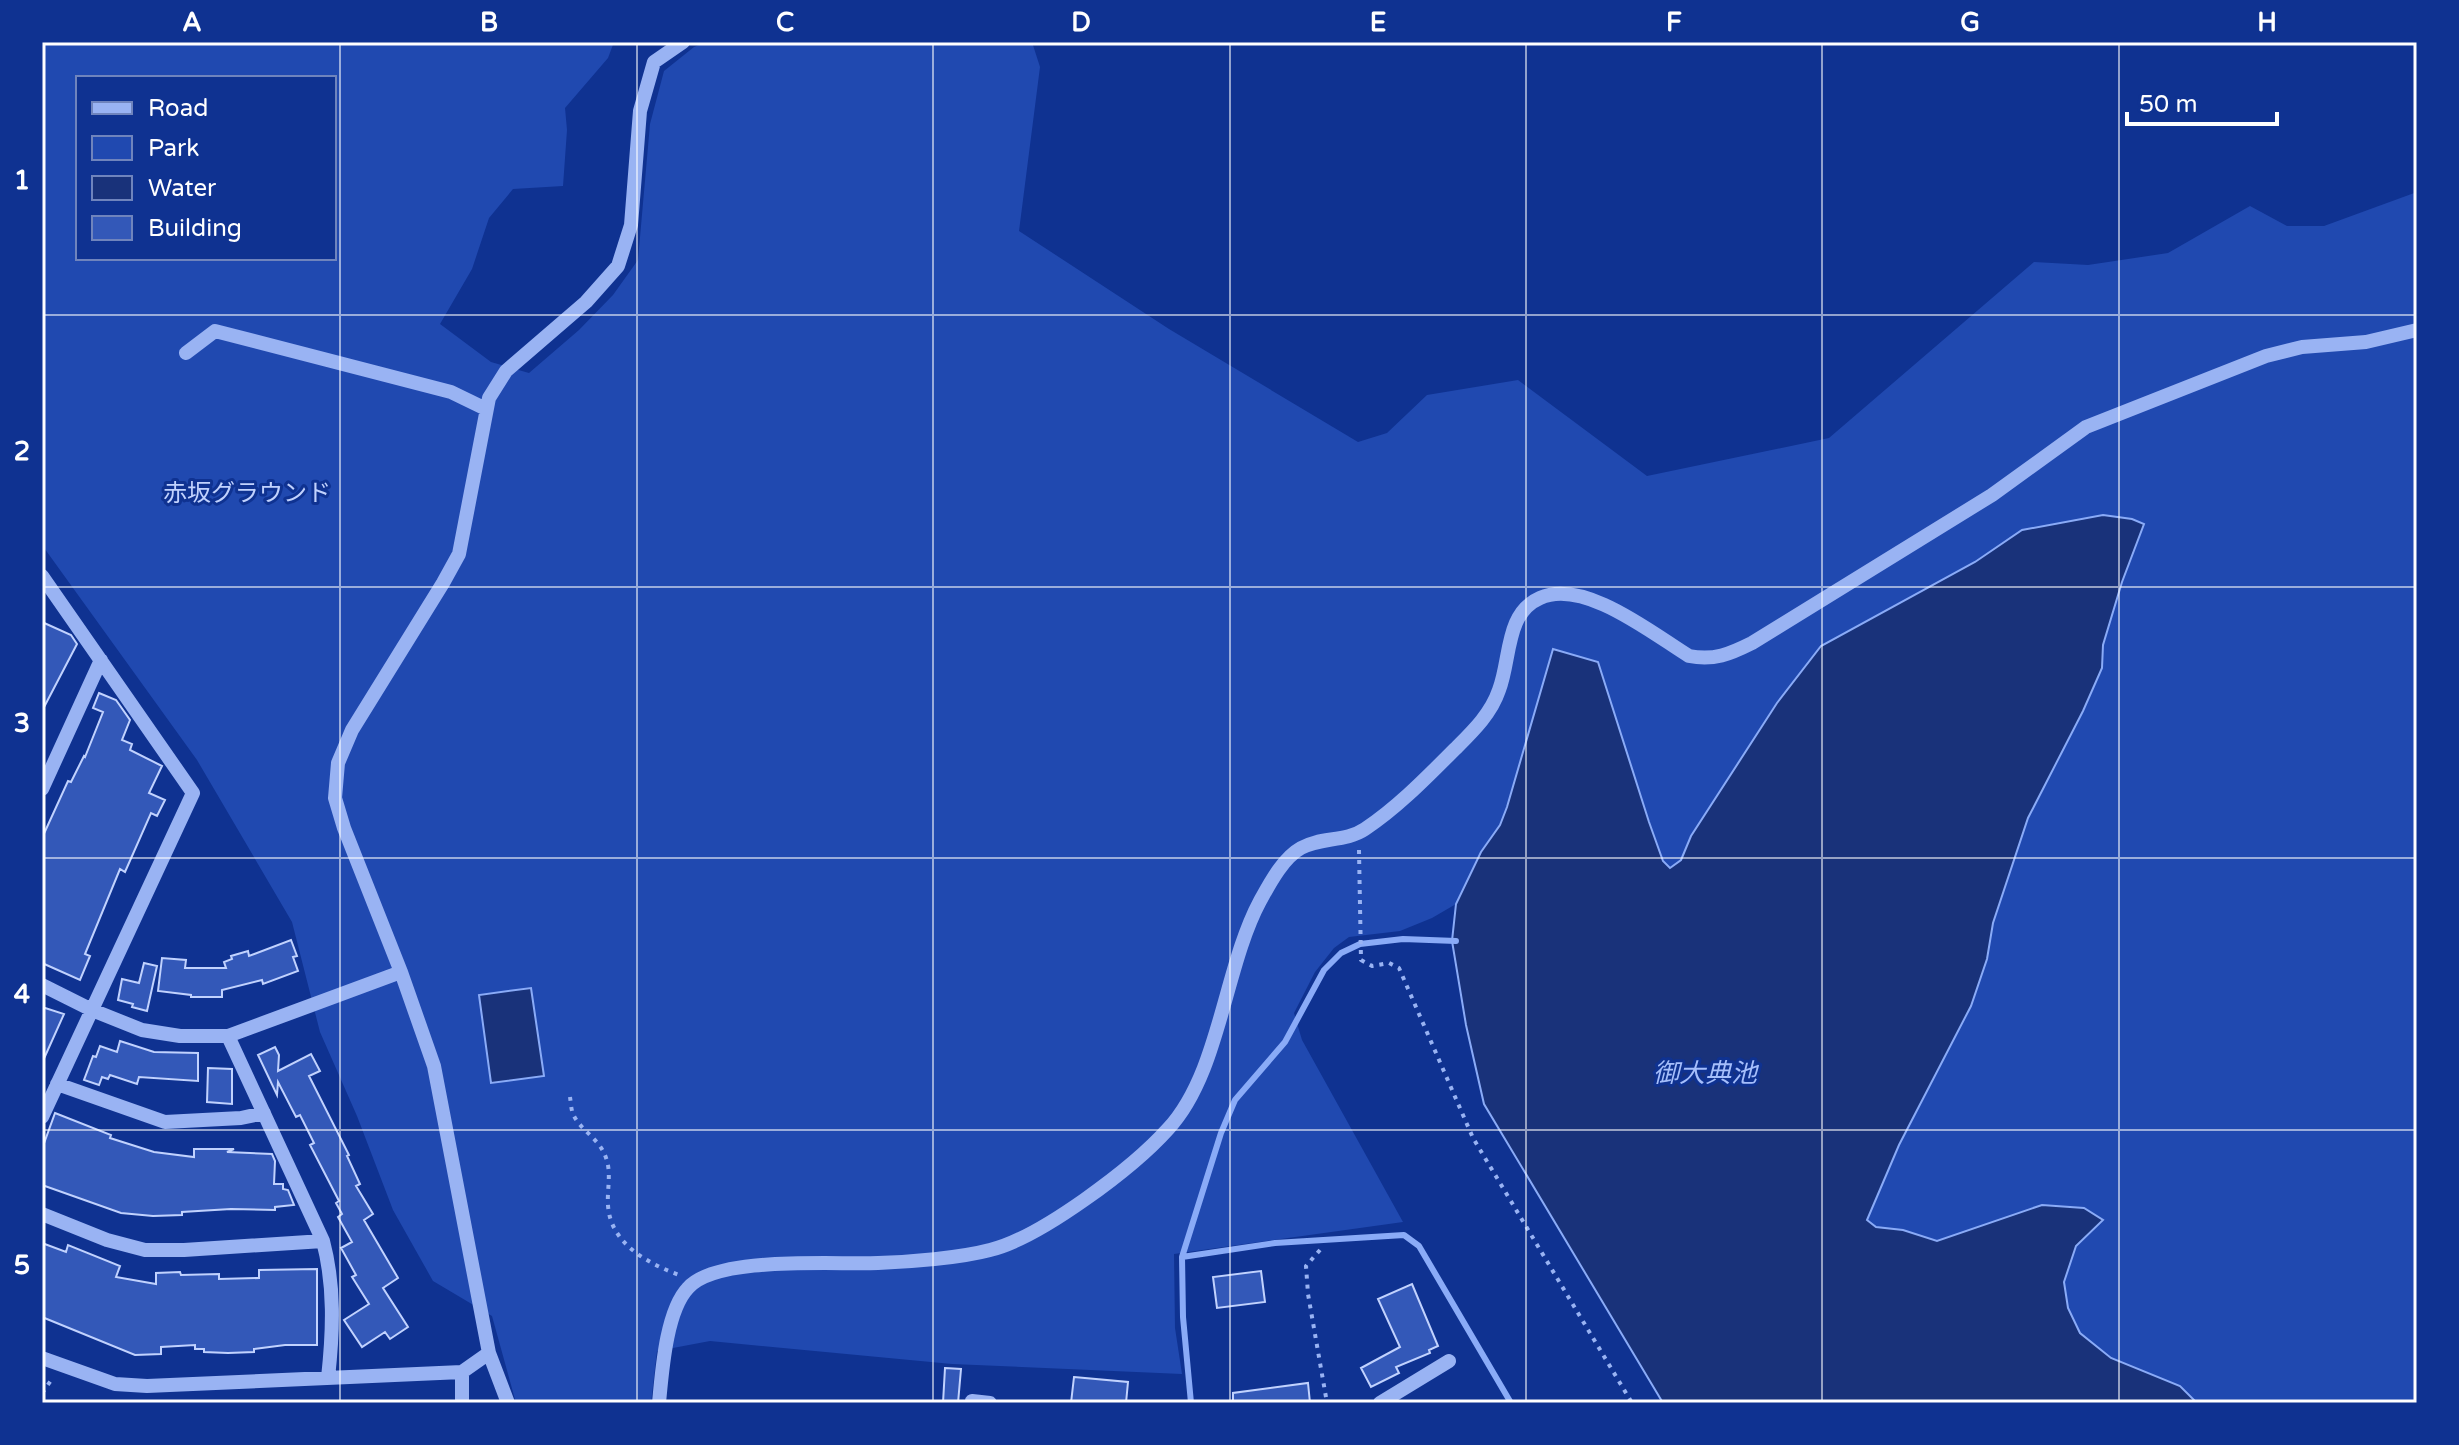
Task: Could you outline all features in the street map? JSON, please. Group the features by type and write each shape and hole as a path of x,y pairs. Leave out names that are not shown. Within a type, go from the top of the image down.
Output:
{"street":[{"path":"508,1403 489,1353 434,1066 344,828 335,798 338,763 352,730 459,554 489,398 506,371 586,302 618,266 631,225 640,111 654,62 683,42"},
{"path":"659,1403 676,1309 688,1287 707,1275 732,1268 882,1263 986,1251 1011,1244 1089,1196 1143,1154 1171,1126 1194,1088 1239,951 1259,902 1285,862 1303,846 1362,831 1409,794 1478,725 1499,690 1515,623 1522,611 1542,597 1561,594 1596,600 1689,656 1705,659 1727,656 1980,502 2086,427 2266,356 2302,347 2366,342 2417,330"},
{"path":"186,353 215,331 451,392 486,409"},
{"path":"42,576 193,793 42,1117"},
{"path":"42,789 101,660"},
{"path":"42,985 142,1030 180,1036 228,1036 401,972"},
{"path":"228,1036 323,1241 332,1272 332,1343 328,1378"},
{"path":"57,1084 165,1122 241,1118 264,1113"},
{"path":"42,1214 107,1240 145,1250 323,1241"},
{"path":"42,1358 115,1384 147,1386 462,1372 489,1353"},
{"path":"1380,1403 1449,1361"},
{"path":"462,1372 462,1403"},
{"path":"972,1401 990,1403"}],"path":[{"path":"1354,834 1359,848 1361,960 1372,966 1389,963 1399,968 1473,1138 1632,1403"},
{"path":"570,1097 573,1115 599,1144 607,1162 611,1224 623,1241 644,1260 697,1282"},
{"path":"1320,1250 1306,1266 1327,1403"}],"green space":[{"name":"赤坂グラウンド","path":"42,42 614,42 608,58 565,108 567,130 563,186 513,189 489,218 472,269 440,324 491,362 529,373 579,330 613,295 638,260 650,124 664,71 694,47 706,42 1032,42 1040,67 1019,231 1169,329 1358,442 1387,433 1427,395 1518,380 1647,476 1829,438 2034,262 2088,265 2168,253 2250,206 2287,226 2324,226 2417,192 2417,1403 2197,1403 2180,1386 2111,1358 2080,1333 2068,1308 2064,1282 2076,1246 2103,1220 1967,1233 1937,1241 1903,1230 1876,1227 1867,1220 1987,959 1993,923 2028,817 2102,668 2103,645 2144,524 2103,515 2022,530 1975,562 1821,646 1777,703 1691,836 1681,860 1670,868 1663,861 1649,822 1598,662 1536,708 1500,825 1481,852 1456,904 1400,931 1349,937 1334,948 1315,972 1294,1013 1302,1040 1403,1222 1174,1254 1175,1328 1182,1374 952,1364 710,1341 657,1351 651,1403 516,1403 492,1316 433,1281 393,1210 320,1032 292,922 197,760 42,545"}],"water":[{"name":"御大典池","path":"2103,515 2144,524 2103,645 2102,668 2028,818 1993,923 1987,959 1971,1006 1899,1145 1867,1220 1876,1227 1903,1230 1937,1241 2042,1205 2084,1208 2103,1220 2076,1246 2064,1282 2068,1308 2080,1333 2111,1358 2180,1386 2197,1403 1663,1403 1484,1104 1466,1025 1452,941 1456,904 1507,807 1553,649 1598,662 1649,822 1663,861 1670,868 1681,860 1691,836 1777,703 1821,646 1975,562 2022,530"},
{"path":"531,988 544,1076 491,1083 479,995"}],"building":[{"path":"42,622 71,635 77,644 42,711"},
{"path":"99,693 116,700 130,720 122,740 132,744 130,750 162,766 149,793 165,800 157,816 151,813 125,872 120,869 85,954 90,956 80,980 42,963 42,838 68,781 71,782 85,757 103,712 93,708"},
{"path":"291,940 298,971 263,984 262,980 222,990 222,997 191,997 158,991 162,958 186,960 185,968 226,968 224,962 232,959 231,956 248,951 249,956"},
{"path":"144,963 157,966 147,1011 118,1000 122,979 139,983"},
{"path":"42,1007 64,1014 42,1063"},
{"path":"120,1041 154,1052 198,1053 198,1081 139,1077 137,1084 110,1075 108,1079 102,1077 99,1085 84,1080 100,1046 117,1052"},
{"path":"275,1047 279,1055 278,1071 311,1054 320,1071 309,1076 349,1155 360,1184 356,1186 373,1214 364,1220 398,1278 383,1288 408,1327 390,1339 385,1332 362,1347 344,1320 369,1304 352,1277 356,1275 341,1248 352,1242 338,1217 342,1214 336,1203 339,1201 310,1145 314,1143 278,1082 277,1095 258,1055"},
{"path":"208,1068 232,1069 232,1104 207,1102"},
{"path":"55,1113 111,1135 110,1138 154,1152 194,1157 194,1149 234,1149 227,1152 272,1154 275,1161 274,1184 283,1184 294,1205 275,1207 275,1210 231,1209 153,1216 121,1213 42,1185 42,1149"},
{"path":"42,1243 66,1252 68,1245 120,1266 116,1277 156,1284 156,1273 219,1274 219,1279 259,1278 259,1270 317,1269 317,1345 285,1345 254,1349 254,1352 228,1353 204,1352 204,1349 195,1349 195,1345 161,1347 161,1354 135,1355 42,1317"},
{"path":"1261,1271 1265,1302 1217,1308 1213,1277"},
{"path":"1412,1284 1438,1346 1429,1350 1430,1353 1396,1367 1399,1373 1371,1387 1361,1368 1400,1347 1378,1299"},
{"path":"945,1368 961,1369 958,1403 943,1403"},
{"path":"1074,1377 1128,1382 1126,1403 1071,1403"},
{"path":"1308,1383 1310,1403 1233,1403 1233,1393"}],"waterway":[{"path":"1191,1403 1183,1317 1182,1257 1221,1133 1235,1100 1285,1042 1324,970 1341,953 1360,944 1403,939 1456,941"},
{"path":"1182,1257 1275,1243 1404,1235 1419,1246 1511,1403"}]}
